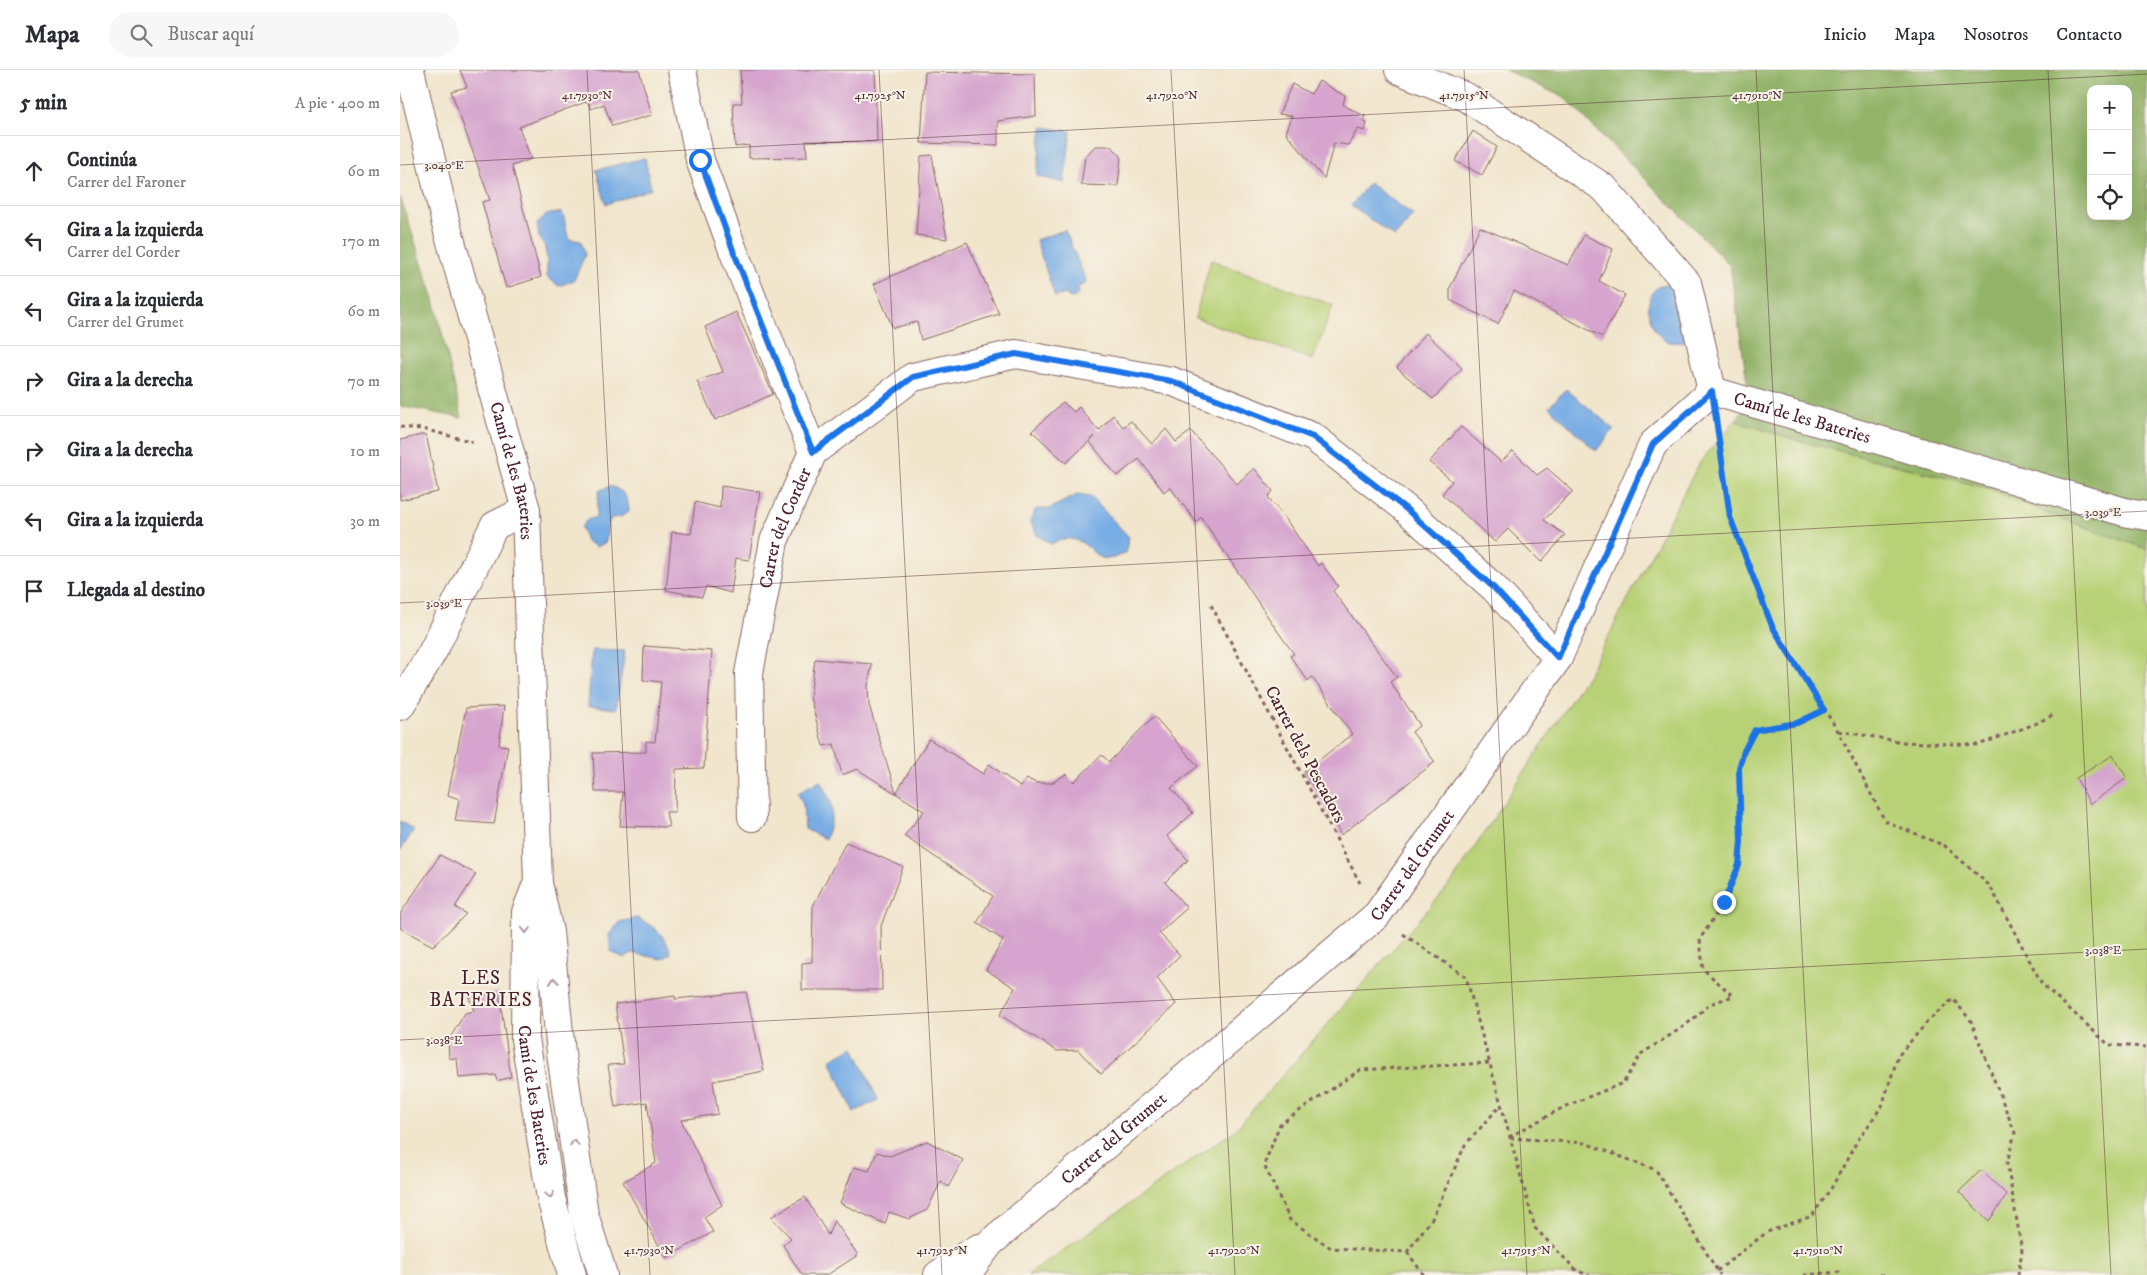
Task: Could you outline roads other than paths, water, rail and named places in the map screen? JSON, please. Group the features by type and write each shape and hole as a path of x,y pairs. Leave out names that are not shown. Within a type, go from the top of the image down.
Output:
{"street":[{"name":"Camí de les Bateries","path":"410,70 446,224 526,510 538,883 549,932 561,1053 584,1214 603,1275"},
{"path":"682,70 700,160 733,250 813,452"},
{"name":"Camí de les Bateries","path":"1399,70 1466,97 1604,188 1687,283 1712,391 2128,513 2147,516"},
{"name":"Carrer del Corder","path":"752,817 749,673 774,541 813,452 913,377 1016,354 1171,381 1313,437 1413,515 1494,588 1558,658"},
{"name":"Carrer del Grumet","path":"938,1275 965,1256 990,1243 1377,915 1558,658 1653,444 1712,391"},
{"path":"400,706 433,650 494,526 526,510"},
{"name":"Camí de les Bateries","path":"538,883 526,912 525,1039 551,1198 572,1275"},
{"name":"Carrer del Grumet","path":"966,1275 990,1243"}],"water":[{"path":"1042,127 1071,131 1064,183 1037,176"},
{"path":"645,158 651,189 606,204 596,170"},
{"path":"1369,183 1413,215 1395,237 1351,206"},
{"path":"562,212 569,239 581,241 585,255 574,280 559,286 547,277 547,258 544,244 539,237 537,223 546,215"},
{"path":"1065,230 1087,283 1078,287 1078,294 1073,298 1065,294 1055,297 1036,240"},
{"path":"1675,284 1687,336 1683,342 1672,342 1663,338 1652,324 1649,314 1651,296 1655,289 1663,285"},
{"path":"1566,389 1614,429 1596,451 1549,407"},
{"path":"610,486 619,490 624,495 628,501 629,511 621,517 611,518 607,528 606,542 597,547 586,541 581,527 587,520 596,517 599,491"},
{"path":"1077,495 1091,497 1129,537 1125,553 1106,559 1095,554 1079,541 1065,539 1051,544 1037,535 1030,521 1036,509 1049,509"},
{"path":"592,650 625,651 616,709 588,706"},
{"path":"820,781 829,797 832,809 831,822 825,839 805,829 803,804 798,792"},
{"path":"400,821 414,830 400,851"},
{"path":"637,918 648,924 662,936 671,953 663,959 632,953 624,958 611,952 609,935 619,922"},
{"path":"854,1047 878,1100 854,1112 830,1060"}],"district":[{"name":"LES BATERIES","path":"481,988"}]}
